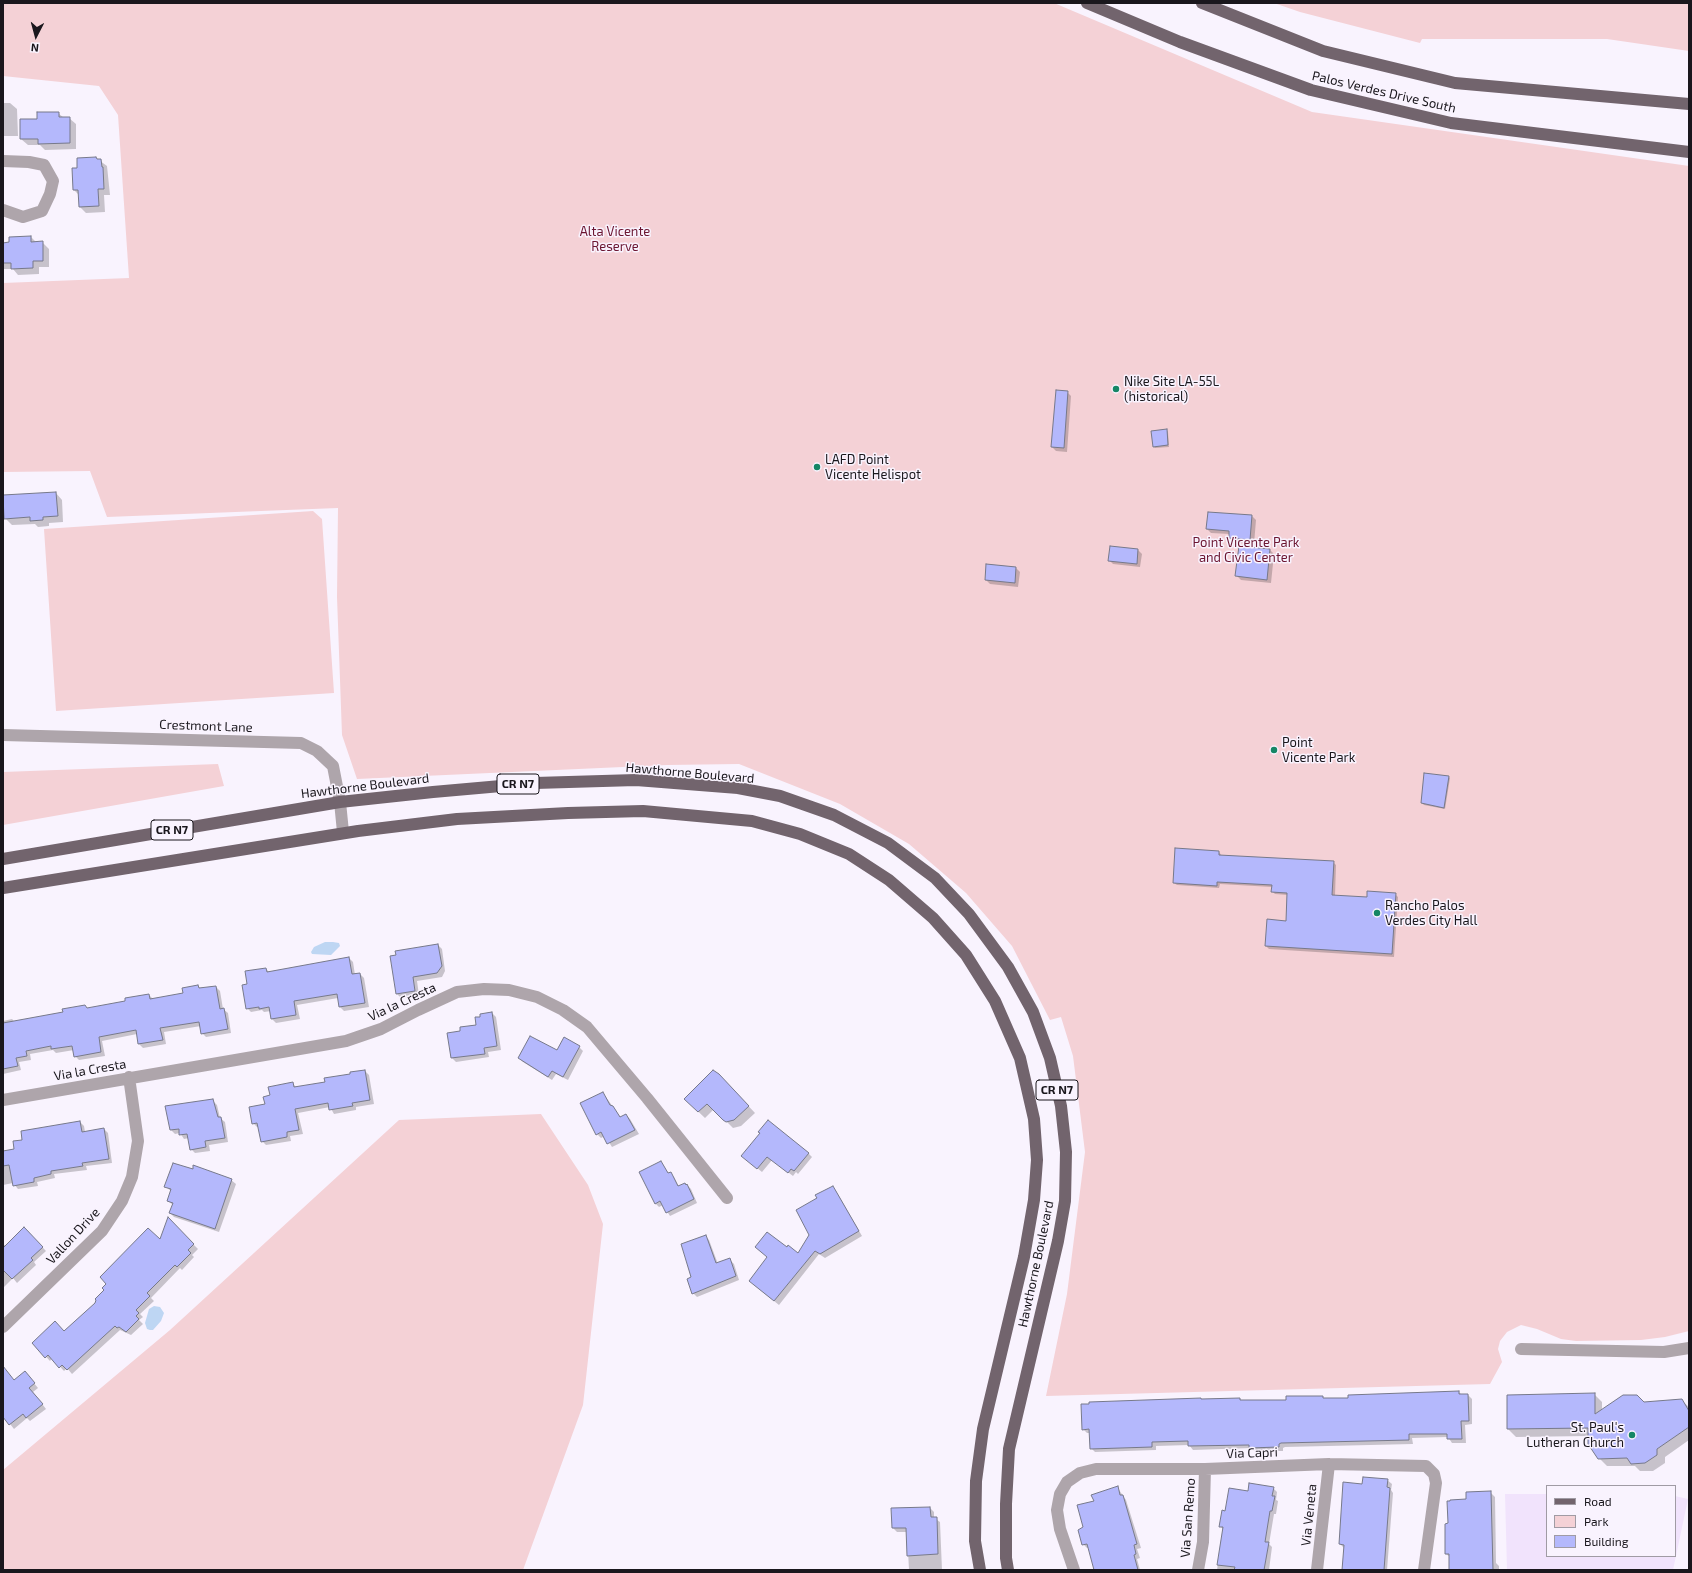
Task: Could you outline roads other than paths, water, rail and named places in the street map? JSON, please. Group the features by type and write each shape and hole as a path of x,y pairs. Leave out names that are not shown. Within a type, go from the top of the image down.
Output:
{"main road":[{"name":"Palos Verdes Drive South","path":"1087,3 1180,42 1311,90 1451,123 1689,152"},
{"name":"Palos Verdes Drive South","path":"1202,3 1323,51 1455,83 1689,104"},
{"name":"Hawthorne Boulevard","path":"3,858 340,802 535,783 636,780 738,788 780,796 834,815 888,843 935,878 969,914 1008,967 1033,1012 1050,1058 1061,1106 1066,1152 1064,1201 1058,1241 1009,1448 1006,1504 1006,1558 1008,1570"},
{"name":"Hawthorne Boulevard","path":"3,888 343,832 457,819 642,811 752,821 800,834 849,854 889,880 933,918 966,955 995,1001 1020,1058 1034,1119 1037,1160 1034,1200 1024,1257 983,1429 976,1481 975,1541 980,1570"}],"street":[{"path":"3,161 29,162 44,165 52,181 50,194 42,212 22,217 3,210"},
{"name":"Crestmont Lane","path":"3,735 301,743 318,751 332,766 340,802 343,832"},
{"name":"Via la Cresta","path":"3,1100 129,1077 346,1041 381,1029 457,992 484,989 509,990 537,997 563,1010 586,1028 646,1098 727,1198"},
{"name":"Vallon Drive","path":"3,1327 102,1231 122,1201 132,1177 138,1141 129,1077"},
{"path":"1521,1349 1664,1352 1689,1348"},
{"name":"Via Capri","path":"1074,1570 1060,1529 1057,1510 1060,1494 1067,1482 1080,1472 1096,1469 1205,1469 1329,1464 1426,1466 1434,1474 1436,1483 1424,1570"},
{"name":"Via Veneta","path":"1317,1570 1329,1464"},
{"name":"Via San Remo","path":"1198,1570 1203,1542 1205,1469"}],"water":[{"path":"325,942 339,943 340,946 331,955 312,954 311,952 314,947"},
{"path":"154,1306 160,1307 164,1313 161,1321 153,1330 150,1330 147,1329 145,1323 149,1309"}],"place":[{"name":"Nike Site LA-55L (historical)","path":"1116,389"},
{"name":"LAFD Point Vicente Helispot","path":"817,467"},
{"name":"Point Vicente Park","path":"1274,750"},
{"name":"Rancho Palos Verdes City Hall","path":"1377,913"},
{"name":"St. Paul's Lutheran Church","path":"1632,1435"}],"park label":[{"name":"Alta Vicente Reserve","path":"615,240"},
{"name":"Point Vicente Park and Civic Center","path":"1246,550"}]}
